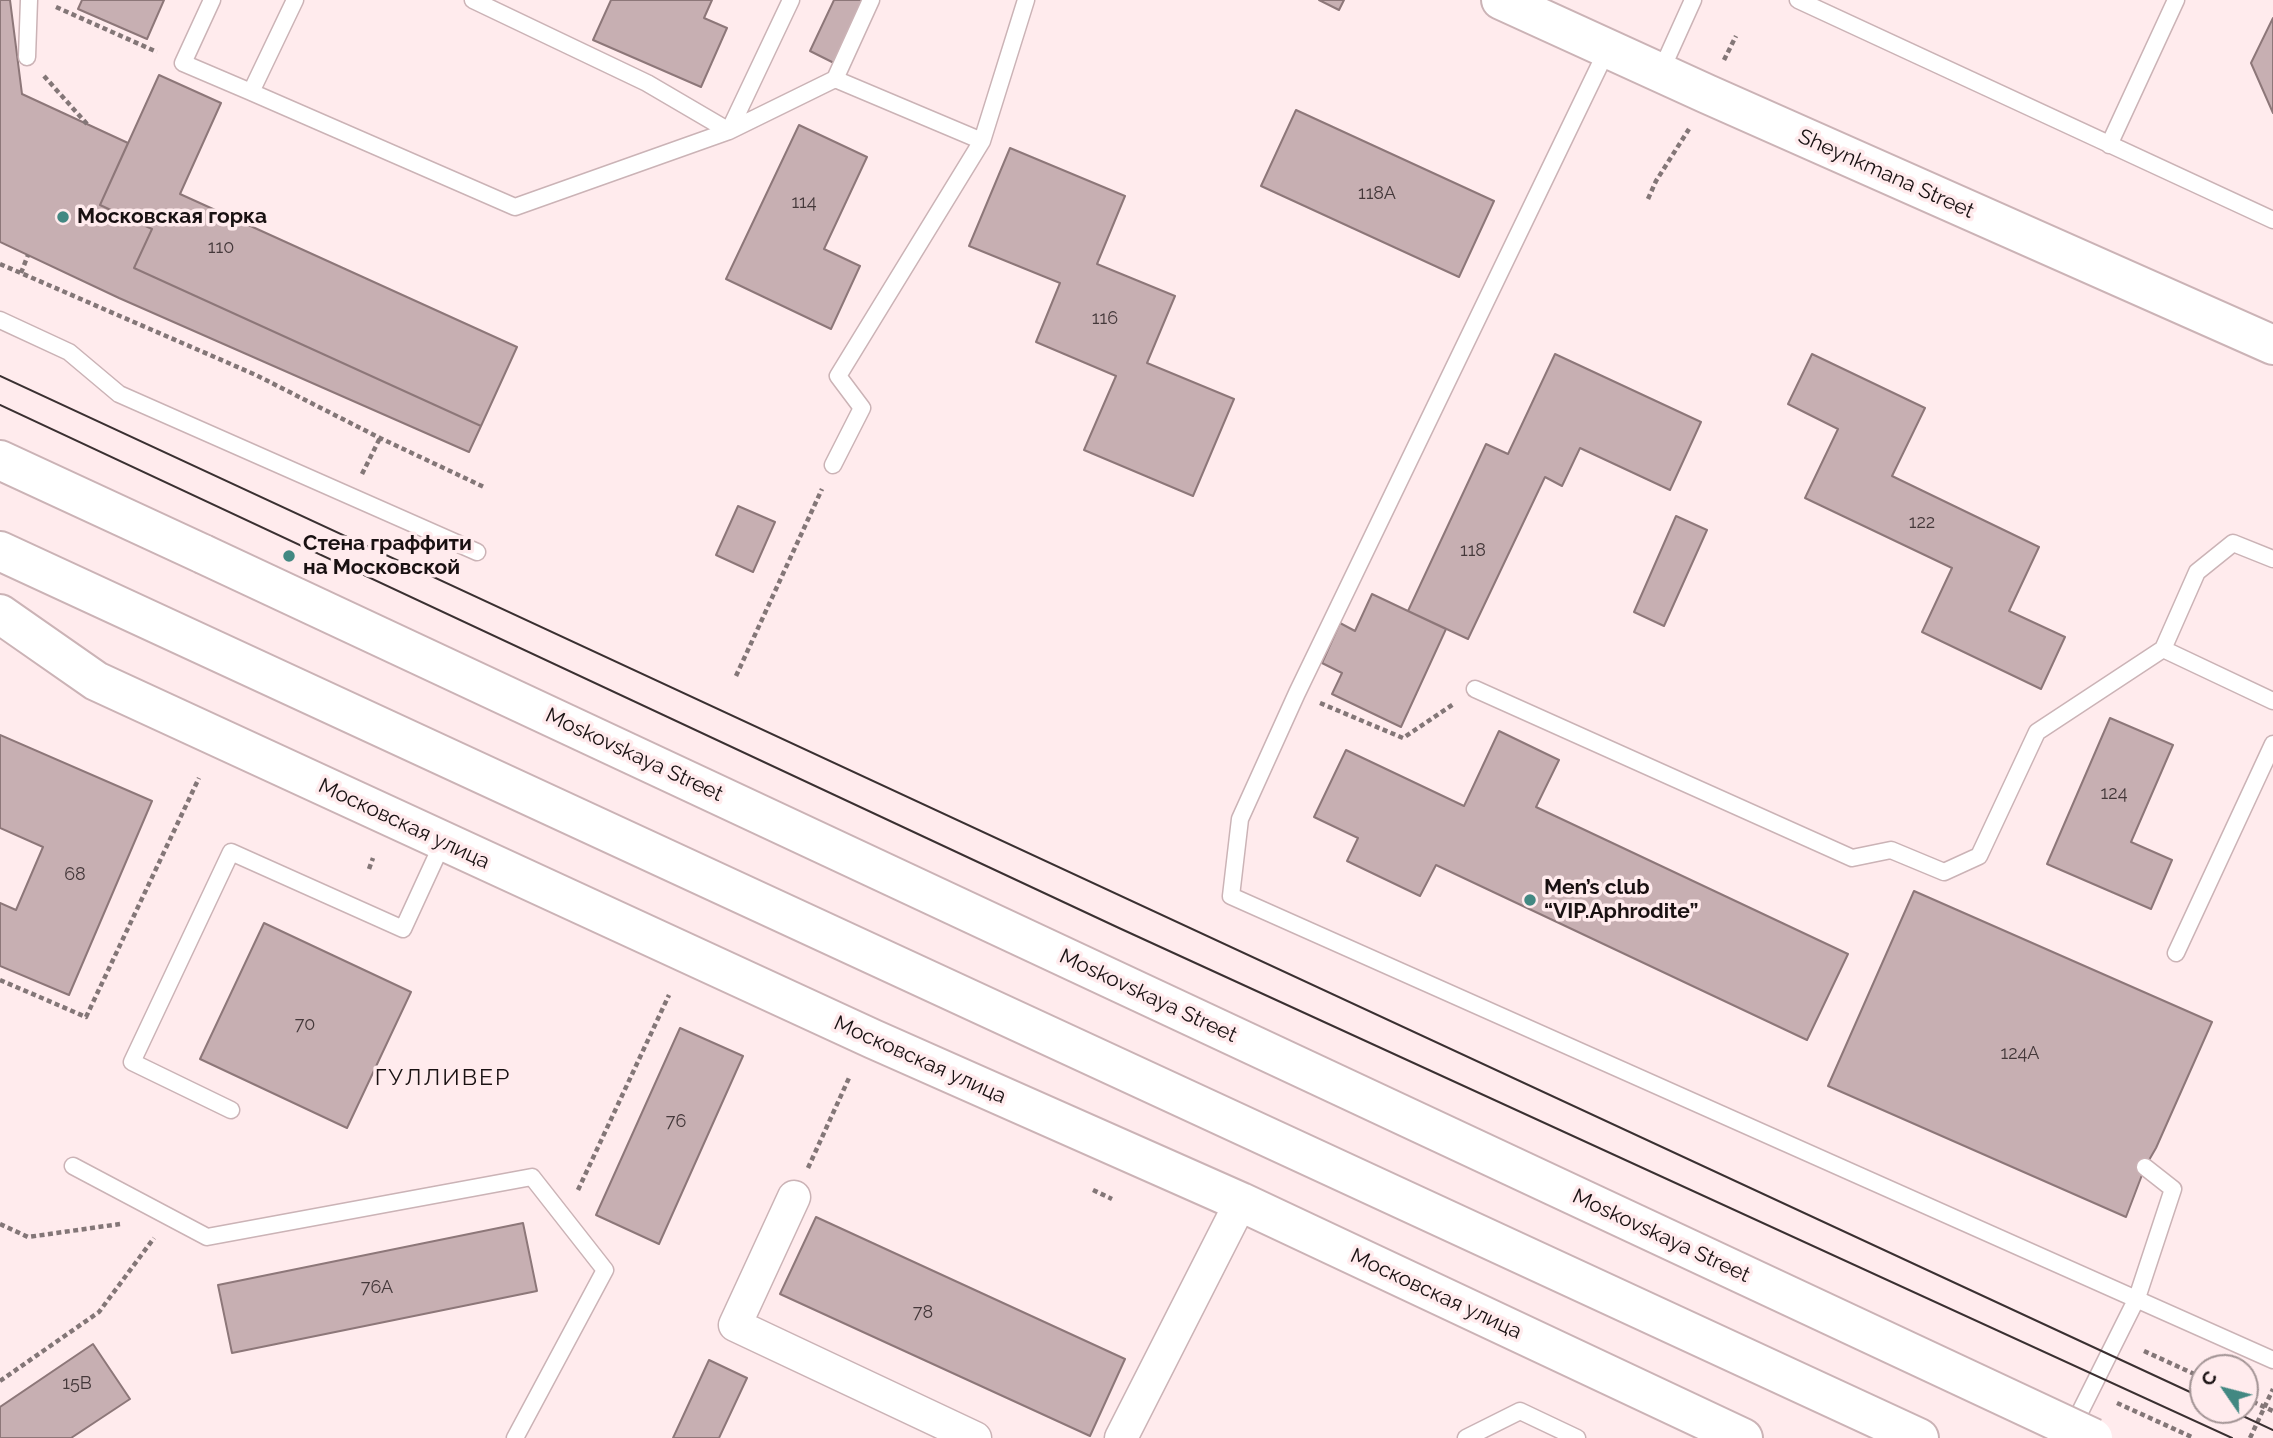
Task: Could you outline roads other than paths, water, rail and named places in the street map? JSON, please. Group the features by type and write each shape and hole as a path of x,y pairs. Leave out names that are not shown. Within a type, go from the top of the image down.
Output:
{"main road":[{"name":"Sheynkmana Street","path":"1501,0 1607,50 1661,71 1707,94 2273,345"},
{"name":"Moskovskaya Street","path":"0,460 2093,1438"},
{"path":"0,551 161,628 1919,1438"},
{"name":"Московская улица","path":"0,614 96,681 873,1039 1241,1202 1694,1422 1743,1438"}],"street":[{"path":"794,1197 735,1325 975,1438"},
{"path":"1121,1438 1241,1202"}],"lane":[{"path":"212,0 183,63 515,207 729,131 835,79 871,0"},
{"path":"251,92 295,0"},
{"path":"473,0 647,83 729,131"},
{"path":"729,131 791,0"},
{"path":"833,465 862,408 838,376 982,141 1026,0"},
{"path":"1661,71 1693,0"},
{"path":"1798,0 2273,220"},
{"path":"2109,145 2176,0"},
{"path":"27,57 37,1"},
{"path":"1607,50 1297,693 1240,819 1231,896 2273,1360"},
{"path":"835,79 982,141"},
{"path":"0,320 69,352 119,394 477,552"},
{"path":"1475,689 1852,858 1891,850 1944,872 1979,856 2037,732 2163,649 2197,572 2233,543 2273,559"},
{"path":"2163,649 2273,701"},
{"path":"2176,953 2273,744"},
{"path":"231,1110 132,1062 231,852 402,929 443,842"},
{"path":"73,1166 207,1237 531,1177 605,1270 516,1438"},
{"path":"2067,1438 2137,1298 2174,1189 2146,1167"},
{"path":"1466,1438 1520,1411 1577,1438"}],"tram line":[{"path":"0,376 2189,1392"},
{"path":"0,405 1119,928 2232,1438"},
{"path":"2259,1423 2273,1430"}],"place":[{"name":"Московская горка","path":"63,217"},
{"name":"Стена граффити на Московской","path":"289,556"},
{"name":"Men’s club “VIP.Aphrodite”","path":"1530,900"}],"district":[{"name":"ГУЛЛИВЕР","path":"443,1078"}]}
